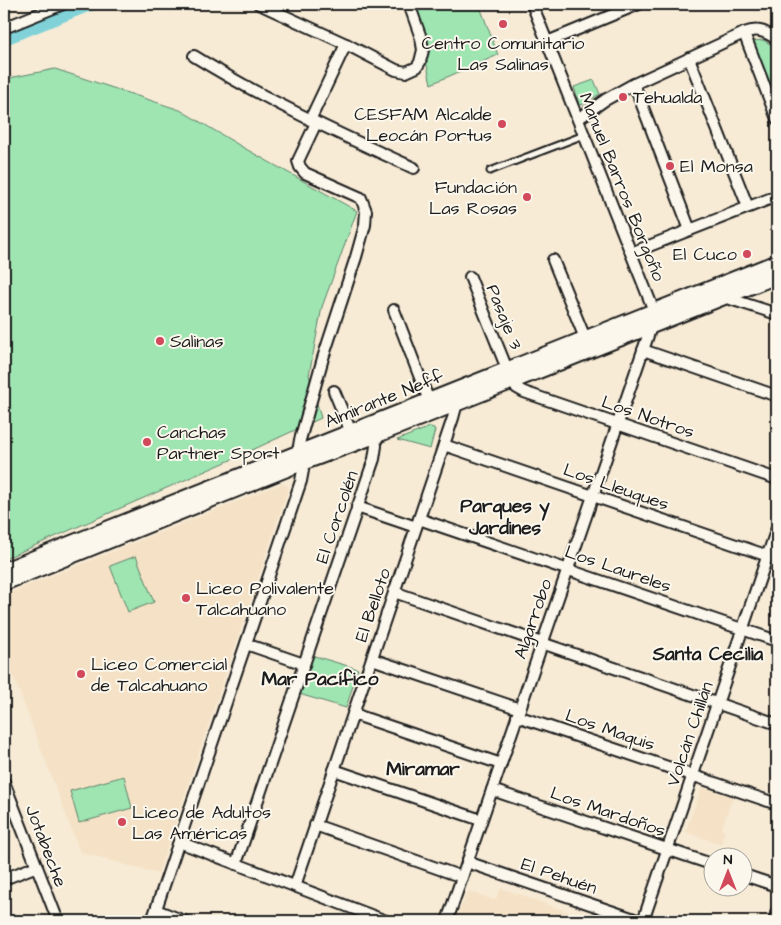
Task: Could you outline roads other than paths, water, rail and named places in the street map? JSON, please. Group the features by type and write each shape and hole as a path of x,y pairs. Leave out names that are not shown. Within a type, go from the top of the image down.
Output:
{"street":[{"path":"4,28 63,4"},
{"path":"259,4 346,44 396,70 406,72 417,67 422,56 423,44 409,4"},
{"name":"Manuel Barros Borgoño","path":"532,4 654,311"},
{"path":"547,42 639,4"},
{"path":"578,119 605,100 634,84 744,33 756,30 777,39"},
{"path":"744,33 777,119"},
{"path":"152,921 301,481 300,440 322,358 356,257 366,218 362,198 304,173 298,161 346,44"},
{"path":"194,56 254,92 414,168"},
{"path":"689,58 748,207"},
{"path":"634,84 690,230"},
{"path":"631,253 777,196"},
{"path":"553,260 585,338"},
{"name":"Almirante Neff","path":"509,376 585,338 777,262"},
{"name":"Almirante Neff","path":"4,570 301,457 375,436 455,397 651,326 777,276"},
{"name":"Pasaje 3","path":"470,277 509,376"},
{"path":"724,297 777,314"},
{"path":"394,310 429,401"},
{"path":"651,326 654,311"},
{"name":"Algarrobo","path":"447,921 651,326"},
{"path":"642,350 777,396"},
{"name":"Los Notros","path":"509,376 517,388 524,392 777,478"},
{"path":"334,391 351,432"},
{"name":"Almirante Neff","path":"4,584 301,457 351,432 429,401 455,397"},
{"name":"El Belloto","path":"294,886 444,445 455,397"},
{"name":"El Corcolén","path":"236,864 374,459 375,436"},
{"name":"Los Lleuques","path":"444,445 772,558"},
{"name":"Los Laureles","path":"357,507 418,523 568,569 777,640"},
{"name":"Volcán Chillán","path":"642,921 743,629 772,558 777,528"},
{"path":"394,592 777,724"},
{"path":"246,644 304,664"},
{"name":"Los Maquis","path":"372,659 692,776 777,804"},
{"path":"353,714 501,764"},
{"path":"334,770 482,820"},
{"name":"Jotabeche","path":"4,782 58,921"},
{"name":"Los Mardoños","path":"492,790 704,861"},
{"path":"315,825 462,877"},
{"path":"179,842 386,921"},
{"name":"El Pehuén","path":"467,862 642,921"},
{"path":"4,879 37,866"},
{"path":"754,878 777,886"},
{"path":"156,910 184,921"}],"lane":[{"path":"490,171 584,135"}],"waterway":[{"path":"4,40 94,4"}],"place":[{"name":"Centro Comunitario Las Salinas","path":"503,24"},
{"name":"Tehualda","path":"623,97"},
{"name":"CESFAM Alcalde Leocán Portus","path":"502,124"},
{"name":"El Monsa","path":"670,166"},
{"name":"Fundación Las Rosas","path":"527,197"},
{"name":"El Cuco","path":"747,254"},
{"name":"Salinas","path":"160,341"},
{"name":"Canchas Partner Sport","path":"147,442"},
{"name":"Liceo Polivalente Talcahuano","path":"186,598"},
{"name":"Liceo Comercial de Talcahuano","path":"81,674"},
{"name":"Liceo de Adultos Las Américas","path":"122,822"}],"district":[{"name":"Parques y Jardines","path":"505,517"},
{"name":"Santa Cecilia","path":"708,654"},
{"name":"Mar Pacífico","path":"320,679"},
{"name":"Miramar","path":"423,769"}]}
